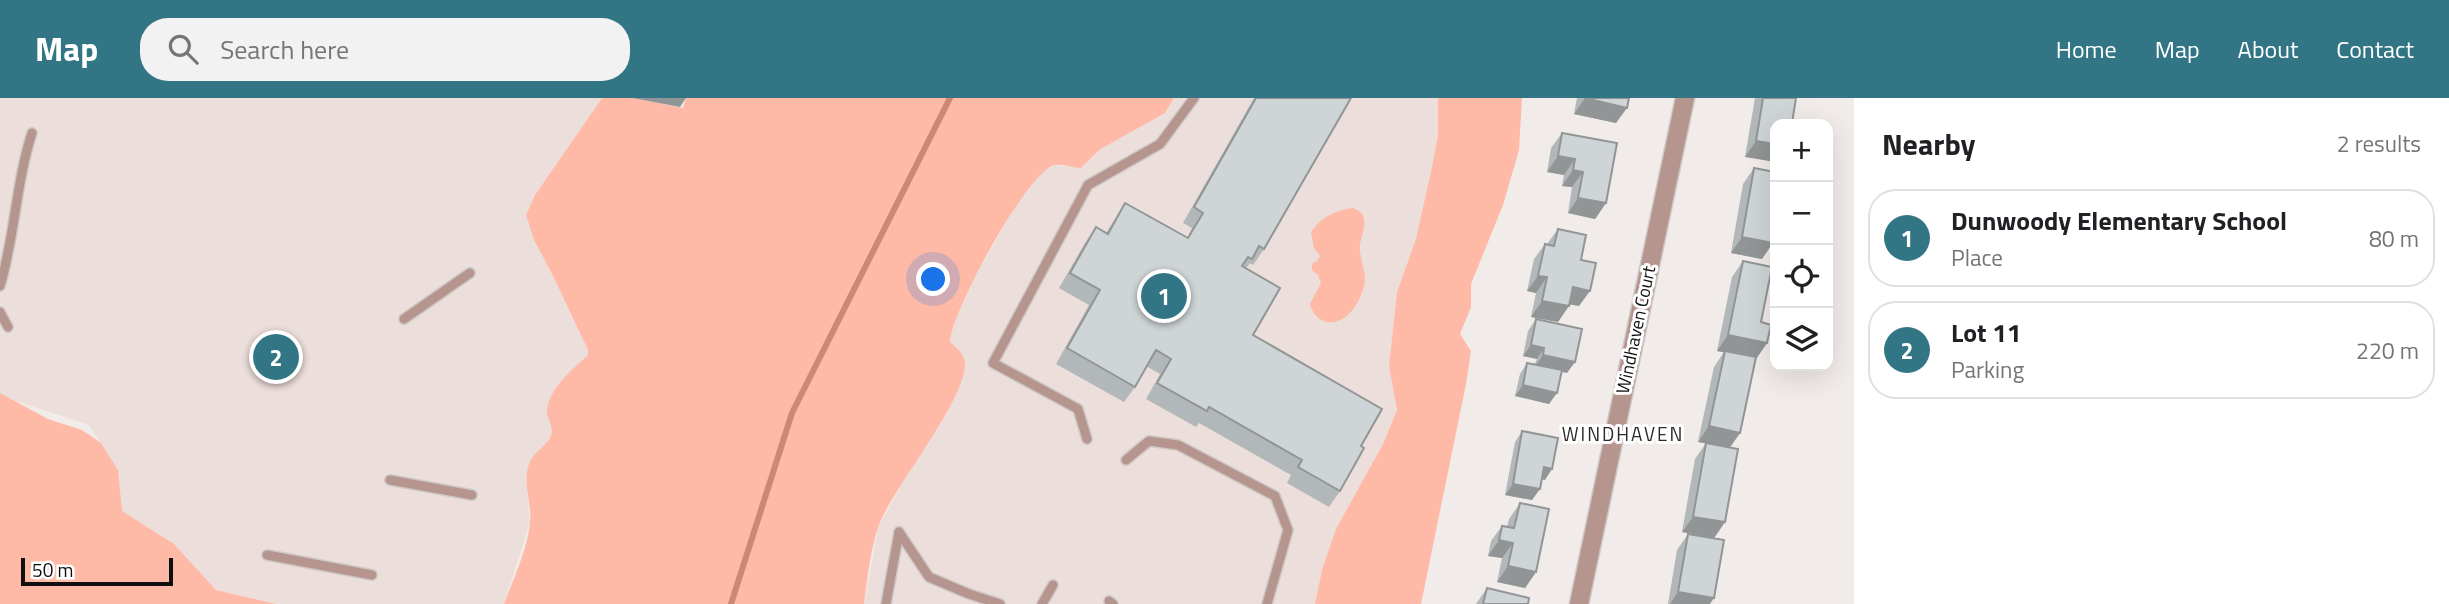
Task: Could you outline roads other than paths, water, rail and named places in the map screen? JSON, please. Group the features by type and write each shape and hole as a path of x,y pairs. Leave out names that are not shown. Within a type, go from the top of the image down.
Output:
{"street":[{"name":"Windhaven Court","path":"1579,604 1685,98"}],"lane":[{"path":"1087,439 1078,409 993,363 1088,185 1160,144 1194,98"},
{"path":"0,286 32,133"},
{"path":"404,319 470,272"},
{"path":"0,312 8,327"},
{"path":"1126,460 1149,441 1178,445 1275,496 1288,530 1267,604"},
{"path":"390,480 472,495"},
{"path":"886,604 899,533 929,577 995,603"},
{"path":"267,555 372,575"},
{"path":"1042,604 1053,585"}],"waterway":[{"path":"731,604 792,413 950,98"}],"place":[{"name":"Dunwoody Elementary School","path":"1164,296"},
{"name":"Lot 11","path":"276,357"}],"district":[{"name":"WINDHAVEN","path":"1623,434"}]}
